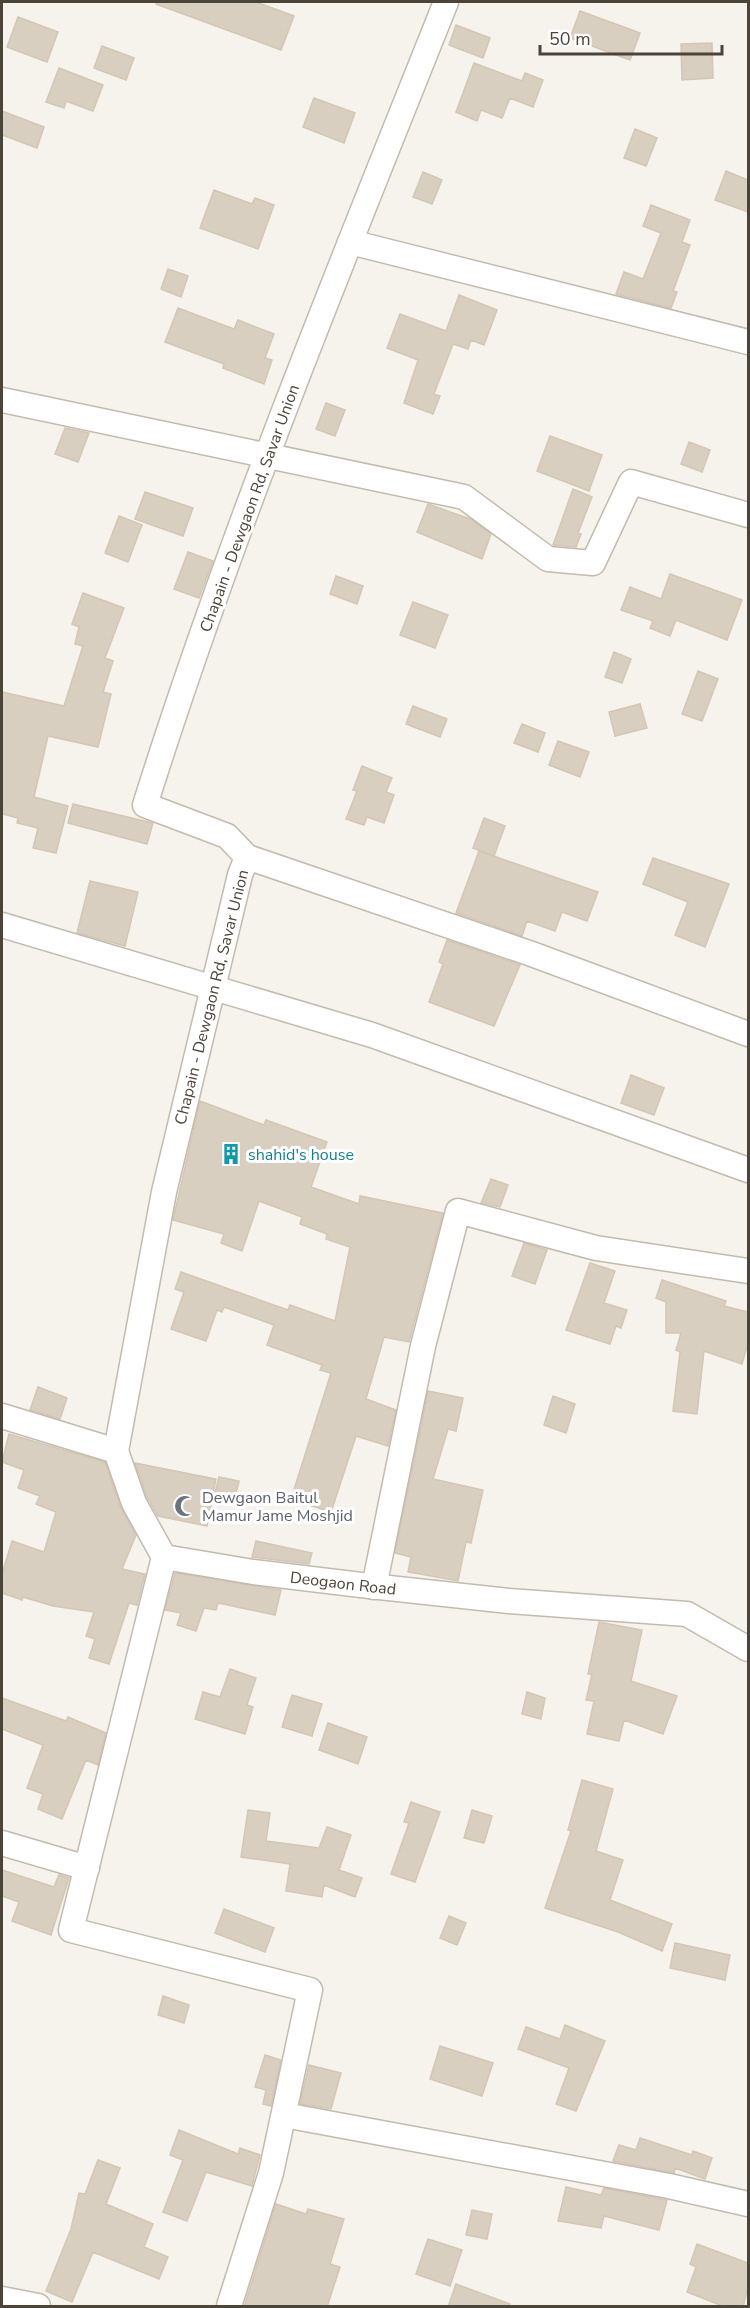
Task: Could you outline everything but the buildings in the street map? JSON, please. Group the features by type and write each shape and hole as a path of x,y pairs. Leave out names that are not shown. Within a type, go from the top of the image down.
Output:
{"street":[{"name":"Chapain - Dewgaon Rd, Savar Union","path":"116,1451 164,1192 212,986 240,875 247,856 227,836 146,805 171,722 265,457 446,2"},
{"path":"350,243 748,342"},
{"path":"2,400 464,497 548,559 593,563 631,482 748,516"},
{"path":"247,856 529,953 748,1034"},
{"path":"2,925 372,1035 748,1170"},
{"path":"374,1587 423,1346 459,1210 596,1248 748,1271"},
{"path":"2,1416 116,1451 134,1503 164,1557 71,1930 310,1990 271,2173 229,2307"},
{"name":"Deogaon Road","path":"164,1557 253,1572 374,1587 509,1601 687,1614 748,1649"},
{"path":"2,1843 87,1868"},
{"path":"284,2115 669,2186 748,2204"},
{"path":"2,2299 38,2307"}],"place":[{"name":"shahid's house","path":"231,1154"},
{"name":"Dewgaon Baitul Mamur Jame Moshjid","path":"185,1506"}]}
